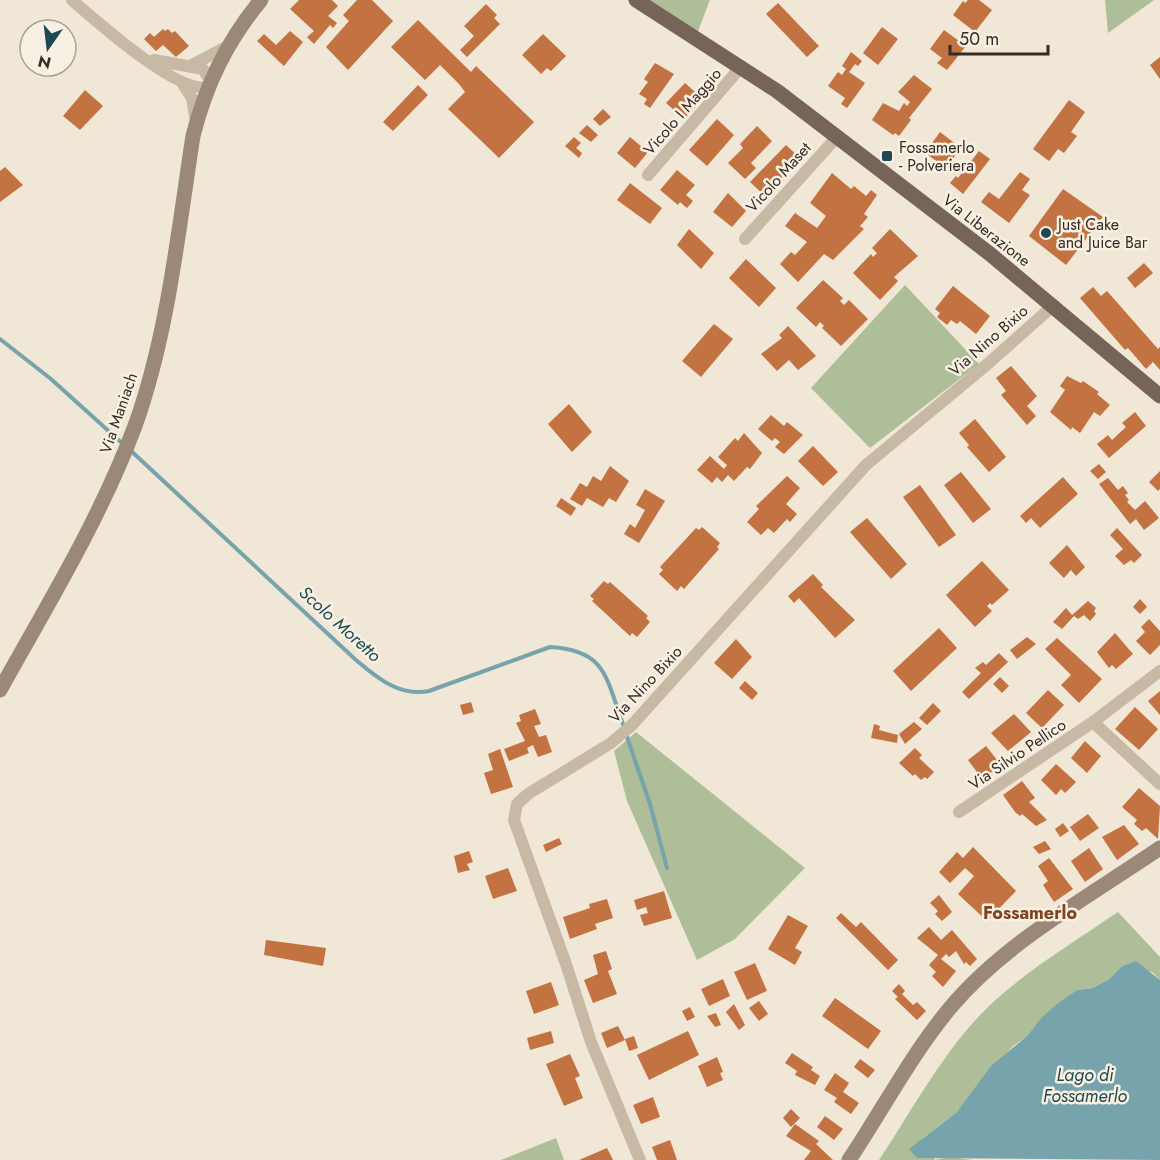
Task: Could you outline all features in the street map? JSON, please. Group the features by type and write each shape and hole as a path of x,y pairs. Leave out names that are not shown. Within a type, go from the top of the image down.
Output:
{"main road":[{"name":"Via Maniach","path":"0,690 71,564 132,433 145,394 162,327 196,123 209,84 228,46 261,0"},
{"name":"Via Liberazione","path":"636,0 777,91 990,254 1054,305 1160,396"},
{"path":"849,1160 911,1061 950,1008 971,986 1002,957 1160,848"}],"street":[{"path":"72,0 115,38 144,58 183,84 195,88 209,84 203,69 144,58"},
{"name":"Via Maniach","path":"190,66 228,46"},
{"name":"Vicolo I Maggio","path":"648,175 740,68"},
{"name":"Via Maniach","path":"183,84 192,98 196,123"},
{"name":"Vicolo Maset","path":"745,239 836,138"},
{"name":"Via Nino Bixio","path":"640,1160 591,1042 566,964 514,820 517,804 528,794 611,743 632,725 866,465 983,368 1054,305"},
{"name":"Via Silvio Pellico","path":"959,812 1093,722 1160,671"},
{"path":"1093,722 1160,784"}],"green space":[{"path":"636,0 710,0 695,39"},
{"path":"1105,0 1154,0 1108,33"},
{"path":"905,285 979,364 870,448 811,388"},
{"path":"636,732 805,868 735,939 697,960 627,801 614,751"},
{"path":"1118,912 1160,957 1160,980 1152,972 1121,967 1108,980 1093,988 1077,990 1041,1018 1027,1036 1012,1047 957,1112 923,1138 935,1160 879,1160 943,1061 988,1007 1035,969"},
{"path":"556,1138 564,1160 501,1160"},
{"path":"949,1157 972,1160 935,1160"}],"water":[{"name":"Lago di Fossamerlo","path":"1136,961 1160,980 1160,1160 917,1158 909,1149 957,1112 991,1066 1027,1036 1041,1018 1057,1004 1077,990 1093,988 1108,980 1121,967"}],"building":[{"path":"299,0 332,0 338,6 328,16 337,23 333,28 330,25 314,44 307,37 314,31 290,9"},
{"path":"357,0 372,0 393,21 348,70 326,47 349,21 343,15"},
{"path":"968,0 979,0 992,10 975,32 953,15 963,1 965,3"},
{"path":"778,3 819,46 807,57 766,14"},
{"path":"486,4 497,15 494,18 500,24 467,57 460,50 474,36 464,26"},
{"path":"418,20 471,72 476,66 534,122 499,158 448,109 465,92 459,84 440,65 425,80 391,47"},
{"path":"882,27 898,39 878,65 863,53"},
{"path":"163,29 165,31 168,29 172,33 175,31 189,46 176,57 163,45 156,51 144,39 150,33 154,37"},
{"path":"944,30 966,46 947,70 937,63 942,58 930,49"},
{"path":"290,31 303,42 284,66 257,41 264,34 276,45"},
{"path":"543,34 566,56 551,71 547,68 541,74 522,55"},
{"path":"851,52 862,61 858,66 855,64 849,72 865,83 847,108 841,104 845,98 828,86 838,72 842,75 846,69 842,66"},
{"path":"1160,57 1160,79 1150,65"},
{"path":"655,63 674,74 650,108 644,104 647,99 639,94 648,82 644,79"},
{"path":"914,75 932,89 909,118 911,120 899,136 895,133 893,135 872,120 883,103 899,111 904,103 907,106 910,102 898,92"},
{"path":"685,83 703,99 684,119 666,103"},
{"path":"418,85 428,95 393,131 383,122"},
{"path":"85,90 103,106 80,130 63,116"},
{"path":"1069,100 1085,112 1071,132 1077,136 1064,153 1058,149 1049,161 1033,149"},
{"path":"603,109 611,117 600,126 593,119"},
{"path":"717,119 734,135 707,166 689,150"},
{"path":"587,125 598,135 591,142 579,133"},
{"path":"757,126 772,141 751,163 756,168 745,179 728,163 743,148 740,144"},
{"path":"940,132 961,148 946,168 925,153"},
{"path":"574,137 581,143 576,148 582,153 579,158 565,146"},
{"path":"630,137 648,152 635,168 617,153"},
{"path":"786,145 800,158 765,196 750,182"},
{"path":"979,151 990,159 963,194 950,183 956,176 958,178"},
{"path":"5,167 23,185 0,202 0,171"},
{"path":"677,170 695,185 686,195 693,201 687,208 680,202 678,205 660,190"},
{"path":"1020,172 1030,179 1022,190 1030,195 1009,223 981,202 989,192 999,199"},
{"path":"832,173 851,189 854,186 866,196 871,190 877,195 864,214 868,217 860,226 864,229 833,260 824,254 798,282 780,264 791,252 795,255 807,242 785,226 795,213 817,228 826,216 810,203"},
{"path":"630,183 662,208 650,224 617,200"},
{"path":"1063,189 1103,217 1066,265 1029,236"},
{"path":"728,193 746,211 732,227 713,212"},
{"path":"689,229 714,253 701,269 677,245"},
{"path":"890,229 918,256 894,277 898,281 880,300 853,273 871,254 873,257 877,253 872,248"},
{"path":"746,259 776,288 759,307 729,278"},
{"path":"1144,263 1153,273 1135,288 1127,278"},
{"path":"823,280 843,298 840,301 844,305 849,300 868,319 841,346 822,328 824,326 820,322 816,327 796,308"},
{"path":"953,286 990,316 976,334 960,321 957,324 951,320 947,325 937,317 940,313 935,309"},
{"path":"1093,287 1101,296 1107,291 1158,349 1160,347 1160,370 1153,362 1146,369 1128,348 1125,350 1080,298"},
{"path":"714,324 733,339 701,377 682,361"},
{"path":"788,326 816,356 798,370 789,360 777,371 761,354 782,338 779,335"},
{"path":"1011,366 1037,396 1027,406 1036,416 1027,425 1001,395 1006,391 996,378"},
{"path":"1067,376 1081,383 1083,381 1099,392 1097,394 1110,405 1100,416 1094,412 1080,433 1072,427 1071,430 1050,412 1065,390 1060,386"},
{"path":"569,404 592,432 572,452 548,424"},
{"path":"1135,412 1146,426 1109,458 1097,444 1108,435 1112,440 1126,427 1122,423"},
{"path":"771,415 784,426 787,422 803,435 784,454 775,447 780,442 775,438 772,441 758,429"},
{"path":"975,419 1006,457 989,472 967,447 969,445 959,433"},
{"path":"744,433 762,453 750,469 747,467 734,481 728,475 722,482 717,477 712,483 697,470 710,456 724,469 727,465 718,457 735,438 738,441"},
{"path":"813,446 838,472 823,486 798,461"},
{"path":"1099,464 1106,472 1098,479 1090,471"},
{"path":"610,466 629,481 616,502 609,498 603,507 587,498 582,506 570,499 580,483 587,487 593,476 601,481"},
{"path":"1160,471 1160,489 1158,491 1149,482"},
{"path":"961,472 991,509 973,523 944,485"},
{"path":"787,476 800,488 786,504 797,514 790,522 787,519 774,533 768,528 761,535 747,522 759,509 756,506"},
{"path":"1063,477 1078,494 1040,528 1031,518 1026,523 1020,516"},
{"path":"1108,478 1118,490 1123,486 1128,493 1125,495 1129,500 1127,502 1135,510 1145,501 1159,518 1144,530 1136,519 1130,524 1099,484"},
{"path":"920,485 956,535 939,547 903,497"},
{"path":"645,489 665,501 639,543 624,534 630,524 635,528 645,510 636,505"},
{"path":"561,498 576,508 571,516 556,506"},
{"path":"867,518 907,564 891,579 850,532"},
{"path":"702,527 720,543 717,547 719,549 684,589 681,586 677,591 659,574 663,570 660,567 696,528 699,530"},
{"path":"1117,528 1142,555 1134,563 1131,560 1124,565 1115,556 1123,549 1110,535"},
{"path":"1067,545 1085,567 1076,576 1071,570 1064,578 1049,563"},
{"path":"982,561 1009,590 992,605 990,603 987,606 992,611 975,627 946,595"},
{"path":"813,574 823,585 821,587 855,620 835,638 799,598 794,603 788,596"},
{"path":"604,581 608,584 610,582 648,616 646,618 650,622 637,637 632,633 630,636 592,601 594,599 590,596"},
{"path":"1140,599 1147,607 1140,614 1133,607"},
{"path":"1088,601 1096,608 1094,611 1096,614 1090,621 1084,615 1078,619 1074,616 1062,629 1053,622 1066,608 1072,615"},
{"path":"1149,619 1160,631 1160,645 1150,655 1136,641 1145,632 1141,627"},
{"path":"939,628 957,648 911,691 893,671"},
{"path":"1115,633 1133,654 1116,669 1112,665 1109,668 1097,652"},
{"path":"1027,637 1036,644 1017,659 1010,650"},
{"path":"1057,638 1102,679 1079,703 1061,685 1071,675 1045,649"},
{"path":"736,639 752,657 732,679 714,663"},
{"path":"999,653 1008,662 969,699 962,692 981,673 975,668 983,662 986,665"},
{"path":"1000,677 1009,686 1002,693 993,684"},
{"path":"745,681 758,693 752,700 739,688"},
{"path":"1048,690 1064,705 1042,728 1026,713"},
{"path":"1160,691 1160,715 1148,701"},
{"path":"471,702 474,712 463,715 460,705"},
{"path":"933,703 941,711 927,725 919,718"},
{"path":"1135,707 1158,729 1139,750 1115,729"},
{"path":"535,709 541,724 534,726 539,737 546,735 552,752 538,757 533,745 527,748 529,753 509,761 504,749 525,741 516,723 521,721 519,715"},
{"path":"1014,714 1031,732 1008,751 991,733"},
{"path":"914,722 922,729 905,744 899,734"},
{"path":"874,724 880,726 879,730 898,735 897,743 871,738"},
{"path":"1085,741 1101,756 1087,773 1071,758"},
{"path":"986,746 1001,765 982,779 968,760"},
{"path":"915,748 922,755 919,758 934,772 927,779 925,777 921,780 915,774 913,776 899,763"},
{"path":"500,749 513,787 491,794 484,773 493,770 488,754"},
{"path":"1056,764 1076,782 1065,793 1061,789 1056,795 1041,780"},
{"path":"1022,781 1035,798 1029,802 1047,820 1036,826 1022,814 1020,816 1015,812 1003,795"},
{"path":"1139,788 1160,806 1158,839 1146,828 1142,831 1134,824 1137,820 1122,807"},
{"path":"1088,814 1099,828 1080,841 1070,827"},
{"path":"1063,823 1069,831 1060,837 1055,829"},
{"path":"1124,825 1139,844 1117,860 1102,837"},
{"path":"559,838 562,844 546,852 543,845"},
{"path":"1045,841 1051,849 1039,854 1033,847"},
{"path":"973,847 1016,891 987,921 958,894 974,876 965,868 950,883 939,872 957,852 963,858"},
{"path":"1089,848 1103,869 1085,882 1071,861"},
{"path":"469,851 473,862 467,864 470,870 458,873 454,856"},
{"path":"1049,858 1073,889 1054,902 1043,885 1048,881 1038,866"},
{"path":"508,868 517,891 493,899 485,876"},
{"path":"664,891 672,918 644,926 640,915 648,913 646,907 637,910 634,900"},
{"path":"939,895 952,912 942,921 935,914 938,911 930,903"},
{"path":"607,899 613,918 595,924 597,929 570,939 563,917 590,908 589,904"},
{"path":"841,913 856,927 861,922 898,960 888,970 836,918"},
{"path":"788,915 808,926 795,948 802,952 795,965 768,949"},
{"path":"929,927 941,940 952,930 977,959 970,966 966,962 964,964 956,951 949,957 946,954 941,959 956,971 943,987 932,976 936,972 929,965 938,955 917,938"},
{"path":"266,940 326,948 323,966 264,955"},
{"path":"606,951 612,969 608,971 617,994 593,1003 584,980 598,974 593,955"},
{"path":"755,963 767,991 747,1000 734,972"},
{"path":"723,979 730,996 709,1006 701,989"},
{"path":"551,982 559,1005 534,1014 526,991"},
{"path":"899,984 905,991 902,994 913,1005 917,1002 926,1011 917,1020 895,999 898,997 892,991"},
{"path":"835,998 881,1031 868,1049 822,1016"},
{"path":"759,1001 768,1014 759,1021 749,1008"},
{"path":"734,1004 745,1025 739,1030 726,1012"},
{"path":"690,1007 695,1017 687,1021 682,1011"},
{"path":"716,1013 721,1025 715,1027 707,1016"},
{"path":"618,1026 625,1040 607,1048 601,1033"},
{"path":"551,1031 554,1043 530,1050 527,1038"},
{"path":"688,1031 699,1055 649,1080 637,1055"},
{"path":"634,1036 638,1048 629,1051 625,1039"},
{"path":"792,1053 813,1067 811,1070 820,1076 815,1085 795,1075 797,1071 785,1063"},
{"path":"570,1054 580,1076 575,1078 583,1098 564,1106 546,1064"},
{"path":"717,1057 723,1072 720,1073 723,1080 707,1087 698,1066"},
{"path":"860,1059 875,1070 868,1078 854,1067"},
{"path":"835,1073 849,1083 843,1092 859,1103 851,1114 834,1102 837,1098 824,1090"},
{"path":"653,1097 660,1117 641,1124 633,1105"},
{"path":"791,1109 800,1118 791,1127 783,1118"},
{"path":"825,1116 843,1129 834,1140 817,1127"},
{"path":"795,1124 819,1141 816,1144 833,1160 804,1160 811,1151 786,1136"},
{"path":"670,1140 677,1160 657,1160 652,1147"},
{"path":"607,1148 613,1160 579,1160"}],"waterway":[{"name":"Scolo Moretto","path":"0,339 51,379 123,444"},
{"name":"Scolo Moretto","path":"129,449 356,660 390,684 408,691 429,691 550,647 569,649 584,654 602,670 624,727"},
{"name":"Scolo Moretto","path":"626,734 650,804 667,868"}],"place":[{"name":"Fossamerlo - Polveriera","path":"887,156"},
{"name":"Just Cake and Juice Bar","path":"1046,233"}],"district":[{"name":"Fossamerlo","path":"1030,913"}]}
